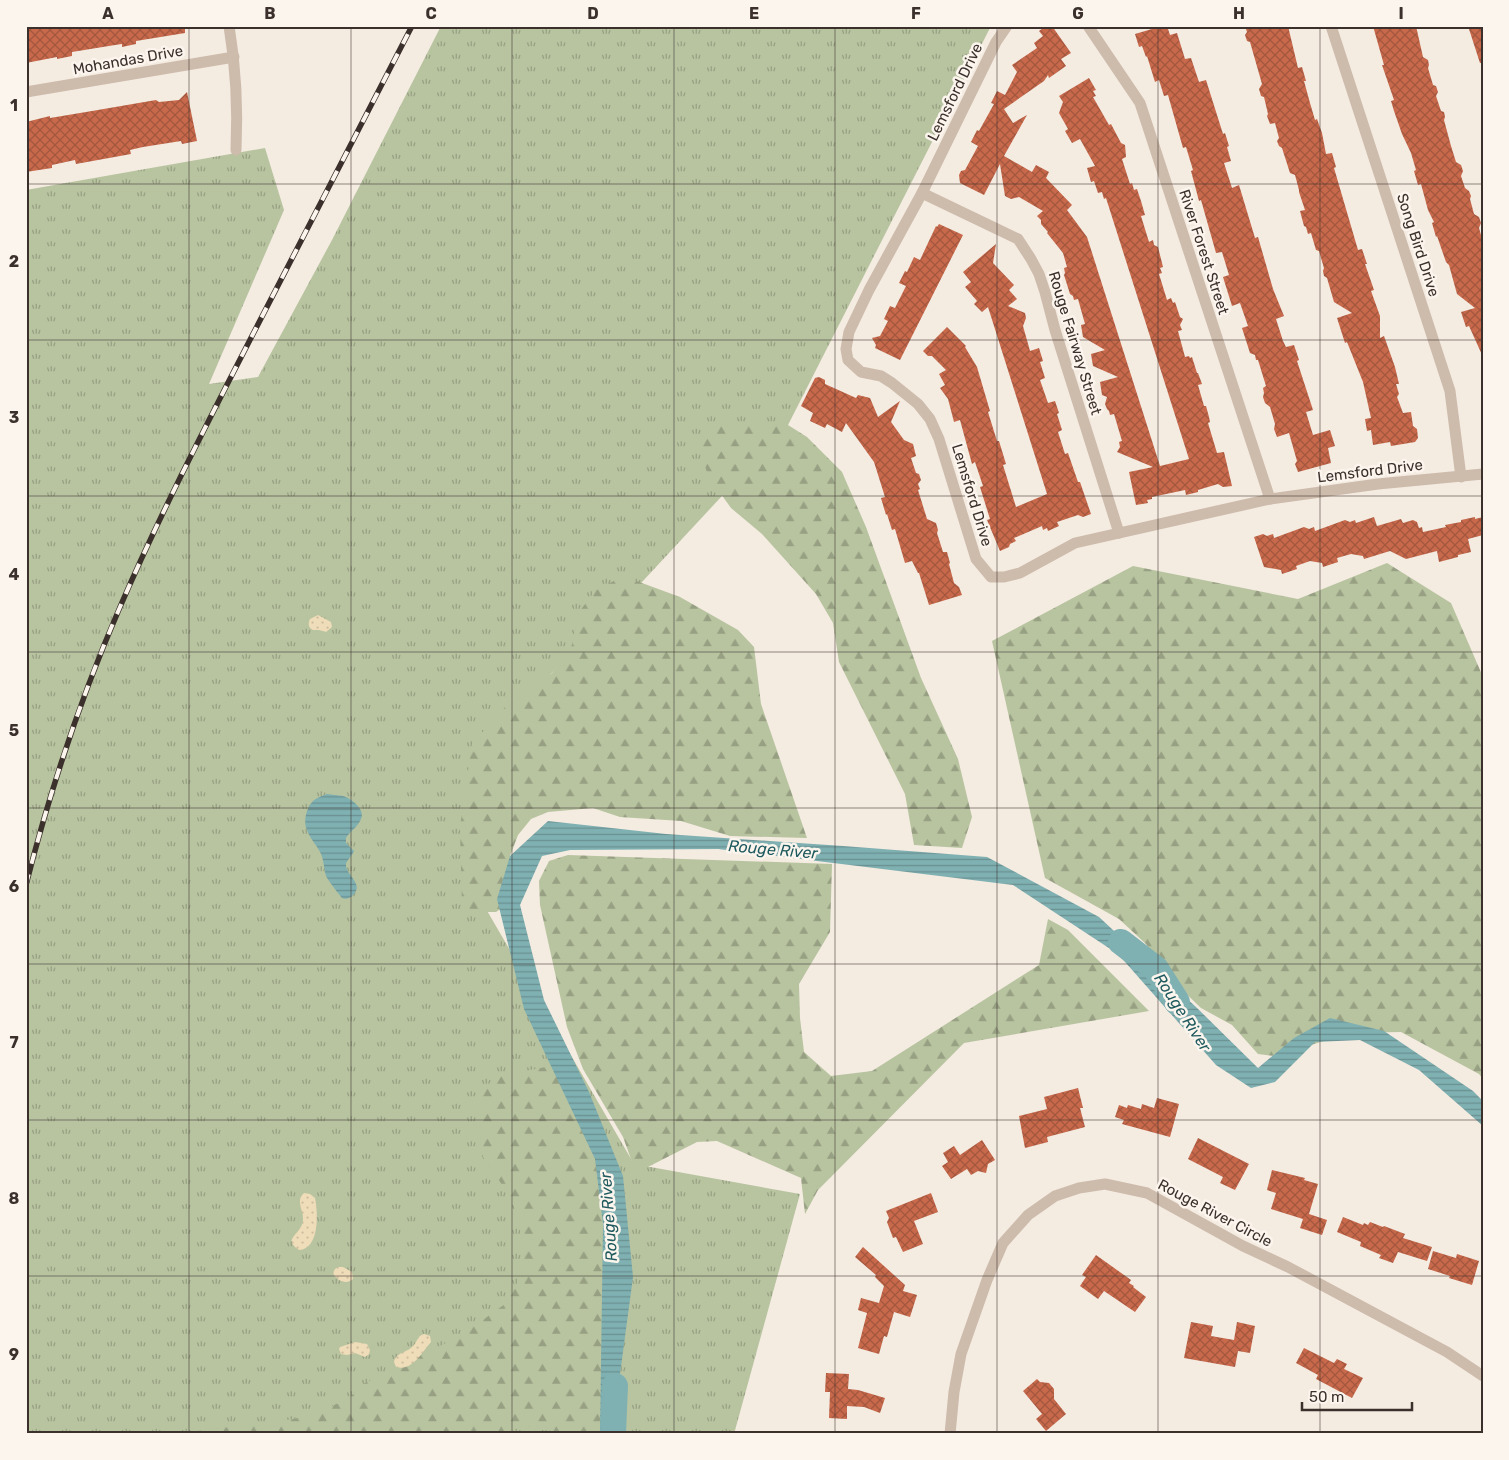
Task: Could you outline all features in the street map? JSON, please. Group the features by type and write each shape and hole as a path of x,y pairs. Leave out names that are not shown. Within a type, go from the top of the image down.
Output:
{"street":[{"path":"229,26 237,90 236,150"},
{"name":"Lemsford Drive","path":"1007,26 996,42 922,193 869,290 849,332 846,349 848,360 861,372 881,376 918,404 930,419 939,439 976,559 991,577 1004,577 1020,573 1075,543 1270,499 1378,484 1483,474"},
{"name":"River Forest Street","path":"1088,26 1140,103 1270,499"},
{"name":"Song Bird Drive","path":"1331,26 1450,391 1461,477"},
{"name":"Mohandas Drive","path":"26,92 234,57"},
{"name":"Rouge Fairway Street","path":"922,193 1018,238 1031,259 1039,274 1045,292 1119,533"},
{"name":"Rouge River Circle","path":"950,1434 954,1392 961,1354 987,1280 1003,1243 1028,1215 1054,1196 1079,1188 1105,1184 1147,1194 1447,1352 1483,1376"}],"green space":[{"path":"441,26 991,26 788,425 642,582 506,719 468,878 634,1164 800,1194 734,1434 26,1434 26,190 265,148 284,210 209,384 258,377 332,240"},
{"path":"731,422 788,425 807,437 842,472 866,527 921,678 958,759 972,817 962,848 914,845 905,794 839,662 833,623 816,594 762,534 731,508 708,476 701,452 707,427"},
{"path":"1387,563 1451,603 1483,677 1483,1079 1479,1074 1401,1032 1350,1033 1275,1056 1258,1054 1232,1025 1201,1008 1171,979 1146,944 1119,919 1045,878 992,641 1133,566 1298,599"},
{"path":"623,576 680,597 738,630 754,647 761,704 807,838 730,836 681,821 620,817 593,808 548,812 531,819 518,835 510,856 512,901 496,912 472,912 462,906 460,827 472,744 506,706 552,673 572,645 579,612 595,591"},
{"path":"568,855 832,864 830,932 799,984 804,1052 831,1076 872,1071 1039,965 1048,919 1068,930 1149,1011 964,1043 818,1190 805,1214 801,1178 717,1141 697,1142 636,1173 623,1137 583,1069 567,1027 540,905 539,881 549,861"},
{"path":"557,1065 598,1157 607,1272 602,1413 596,1434 555,1434 551,1431 519,1425 509,1434 173,1434 294,1419 346,1401 363,1384 462,1335 505,1304 521,1277 520,1219 507,1192 483,1157 478,1116 485,1088 497,1076"}],"sand":[{"path":"318,615 331,622 332,627 326,632 313,630 309,627 310,619"},
{"path":"304,1193 310,1194 315,1198 317,1220 311,1243 306,1248 299,1250 294,1246 292,1239 302,1225 303,1216 300,1199"},
{"path":"338,1267 343,1267 352,1272 353,1279 345,1282 337,1278 333,1273"},
{"path":"424,1334 430,1336 431,1342 420,1356 407,1367 396,1367 394,1362 397,1356 411,1348 419,1337"},
{"path":"355,1342 367,1344 370,1350 369,1354 365,1357 355,1353 341,1354 340,1347"}],"water":[{"path":"327,794 346,797 354,802 360,808 362,816 360,822 346,838 346,843 354,851 346,864 348,872 357,887 352,896 346,899 342,898 327,878 321,854 310,836 305,823 306,815 313,801"},
{"path":"548,821 666,834 987,857 1099,917 1197,1008 1258,1068 1294,1038 1330,1018 1384,1031 1473,1091 1483,1101 1483,1126 1419,1070 1360,1040 1315,1042 1275,1082 1251,1088 1216,1065 1118,954 1013,885 718,849 570,850 542,856 520,905 544,1000 589,1092 623,1176 633,1277 612,1434 600,1434 603,1224 595,1159 524,1009 497,899 510,856"}],"building":[{"path":"26,26 185,26 185,33 136,41 136,44 122,47 122,44 72,52 72,56 26,63"},
{"path":"1046,26 1052,26 1071,53 1061,59 1066,66 1049,78 1048,75 1044,81 1004,109 1013,123 1027,115 1004,156 1032,172 1036,165 1049,172 1046,178 1072,205 1067,210 1087,237 1160,466 1189,459 1106,198 1104,199 1102,192 1098,193 1094,181 1091,182 1087,168 1095,166 1080,139 1072,143 1065,131 1068,129 1059,113 1063,102 1059,96 1089,78 1096,90 1093,91 1096,96 1093,97 1121,143 1125,145 1126,157 1122,159 1130,184 1132,183 1134,190 1137,189 1141,201 1145,215 1141,216 1149,242 1153,240 1154,245 1158,247 1163,267 1160,268 1162,273 1159,274 1167,300 1171,298 1173,303 1175,302 1180,317 1183,319 1180,325 1182,330 1178,331 1185,357 1192,357 1198,373 1202,384 1198,385 1204,406 1206,406 1210,422 1208,423 1217,453 1224,452 1232,486 1223,487 1218,484 1186,495 1185,490 1152,497 1152,499 1147,500 1148,503 1136,505 1129,472 1153,467 1117,452 1120,447 1119,442 1122,441 1114,414 1110,415 1105,404 1107,397 1102,395 1100,382 1118,377 1093,366 1091,354 1105,350 1083,337 1081,325 1085,324 1078,299 1074,300 1070,294 1064,275 1064,268 1067,267 1063,253 1047,233 1037,216 1043,211 1019,197 1011,199 1005,196 1000,164 984,195 960,183 959,175 961,171 965,170 978,146 971,142 994,104 991,103 997,91 1005,95 1017,72 1012,65 1037,48 1034,43 1043,36 1039,31"},
{"path":"1167,26 1170,35 1177,33 1185,59 1191,58 1199,82 1206,80 1223,134 1225,133 1229,146 1227,147 1231,161 1224,163 1232,188 1239,185 1255,238 1258,237 1273,289 1284,316 1276,319 1283,341 1286,347 1294,345 1299,360 1297,361 1313,410 1306,412 1313,435 1330,430 1335,446 1328,448 1331,463 1298,472 1289,433 1277,437 1270,407 1265,403 1263,397 1263,388 1266,386 1258,360 1256,360 1255,355 1250,353 1242,328 1248,326 1240,303 1232,306 1223,277 1229,275 1222,252 1216,253 1201,200 1199,201 1191,171 1193,170 1186,147 1183,148 1168,95 1164,96 1159,80 1155,82 1147,56 1142,46 1139,47 1135,34"},
{"path":"1245,26 1288,26 1298,68 1302,67 1310,103 1315,120 1317,119 1322,133 1326,154 1332,153 1336,167 1334,168 1358,250 1362,249 1367,264 1365,264 1374,290 1371,291 1380,316 1380,338 1384,336 1395,367 1399,384 1396,384 1399,394 1397,397 1403,413 1411,412 1413,426 1417,429 1418,438 1415,442 1391,446 1390,442 1373,445 1371,430 1367,431 1365,419 1371,418 1363,382 1347,342 1345,343 1337,318 1352,313 1334,302 1327,278 1324,276 1324,268 1319,251 1316,250 1311,233 1308,234 1304,226 1300,211 1305,210 1295,175 1290,173 1282,148 1277,141 1279,138 1275,123 1270,124 1267,116 1264,97 1261,96 1259,89 1262,84 1250,42 1247,41 1245,35 1247,32"},
{"path":"1373,26 1416,26 1423,57 1428,60 1428,68 1433,85 1436,86 1438,92 1436,96 1441,111 1444,112 1444,120 1456,162 1461,165 1463,171 1461,176 1465,188 1471,196 1474,214 1479,217 1481,223 1479,228 1483,242 1483,357 1469,326 1466,327 1461,312 1475,308 1457,294 1449,265 1436,237 1432,223 1434,222 1428,210 1421,184 1418,185 1411,153 1402,134 1391,101 1394,100 1382,65 1384,65"},
{"path":"1468,26 1483,26 1483,63 1480,63"},
{"path":"187,92 197,141 182,144 181,141 143,147 130,150 131,154 76,164 75,160 52,165 52,168 26,172 26,122 50,116 50,118 156,100 159,102 179,100"},
{"path":"939,224 963,235 900,360 875,348 876,345 872,338 880,336 888,321 884,319 890,306 895,308 906,286 899,283 905,271 907,272 914,257 920,260 936,226"},
{"path":"996,244 993,263 1014,285 1009,290 1017,299 1008,306 1025,313 1026,318 1023,326 1030,351 1039,348 1043,361 1040,362 1045,378 1040,380 1048,403 1055,401 1062,430 1058,432 1065,454 1068,453 1091,514 1083,517 1078,515 1057,522 1059,526 1048,531 1047,528 1043,530 1042,526 1014,538 1016,541 1000,551 987,520 990,519 980,487 983,486 975,462 972,464 960,420 954,422 948,399 940,388 945,385 939,374 946,370 932,356 928,356 923,351 947,327 966,346 977,367 990,411 988,412 1006,464 1003,465 1016,507 1047,494 988,307 982,312 974,304 977,301 965,287 971,282 963,272"},
{"path":"819,377 825,380 825,384 856,398 858,395 870,398 878,417 900,401 891,422 904,440 913,444 916,456 911,458 916,473 919,474 921,480 918,484 920,489 918,490 927,519 936,523 943,552 947,552 954,583 959,587 962,595 929,605 919,573 912,561 905,563 895,529 892,530 886,515 881,498 885,497 874,462 846,423 842,432 827,424 825,428 810,421 813,413 801,406 815,378"},
{"path":"1374,517 1377,526 1401,519 1403,523 1413,520 1417,522 1419,528 1422,527 1423,532 1446,527 1445,525 1461,522 1461,520 1483,517 1483,535 1468,539 1471,552 1439,562 1437,551 1406,559 1390,551 1364,559 1363,556 1351,554 1337,558 1338,562 1323,567 1322,563 1310,561 1296,566 1297,569 1282,574 1281,570 1264,567 1254,537 1263,534 1267,536 1273,534 1274,538 1304,527 1309,529 1314,527 1315,531 1345,520 1350,522 1355,520 1356,523"},
{"path":"1078,1088 1083,1108 1080,1108 1085,1127 1047,1137 1048,1142 1025,1148 1019,1116 1047,1109 1044,1097"},
{"path":"1157,1098 1179,1104 1170,1137 1122,1124 1124,1120 1115,1117 1119,1105 1127,1108 1128,1105 1141,1109 1142,1104 1154,1108"},
{"path":"1198,1138 1249,1164 1235,1190 1220,1183 1223,1177 1188,1159"},
{"path":"982,1140 995,1160 988,1164 986,1173 978,1171 971,1175 967,1169 951,1179 942,1166 948,1162 943,1153 954,1146 960,1155"},
{"path":"1272,1170 1305,1178 1304,1180 1318,1184 1309,1214 1327,1220 1322,1235 1300,1228 1303,1219 1271,1209 1276,1193 1267,1190"},
{"path":"931,1193 938,1212 914,1221 923,1244 903,1252 896,1237 893,1238 887,1222 889,1218 886,1211"},
{"path":"1343,1217 1363,1225 1364,1223 1368,1225 1370,1222 1384,1226 1405,1234 1403,1238 1432,1247 1427,1261 1398,1252 1393,1263 1379,1258 1381,1255 1360,1246 1361,1242 1337,1232"},
{"path":"863,1247 905,1285 903,1291 917,1295 910,1317 894,1312 887,1337 884,1336 879,1354 858,1348 867,1313 858,1310 861,1298 879,1303 884,1286 875,1277 876,1275 855,1257"},
{"path":"1433,1251 1456,1258 1457,1254 1479,1261 1472,1285 1428,1269"},
{"path":"1096,1255 1131,1280 1129,1283 1146,1297 1135,1312 1104,1291 1098,1299 1080,1286 1086,1277 1082,1275"},
{"path":"1191,1322 1213,1326 1211,1336 1234,1340 1237,1322 1255,1326 1250,1353 1238,1351 1235,1367 1184,1358"},
{"path":"1304,1348 1334,1363 1337,1359 1347,1364 1344,1369 1363,1378 1352,1398 1316,1379 1318,1375 1296,1363"},
{"path":"826,1373 849,1374 848,1389 885,1398 880,1413 864,1407 847,1406 847,1419 829,1418 830,1392 825,1392"},
{"path":"1037,1379 1040,1382 1049,1383 1054,1389 1054,1399 1066,1414 1046,1431 1036,1419 1042,1414 1023,1391"}],"waterway":[{"name":"Rouge River","path":"1121,942 1156,969 1177,1002"},
{"name":"Rouge River","path":"613,1434 615,1386"}],"railway":[{"path":"26,885 45,814 79,709 135,572 201,435 412,26"}]}
